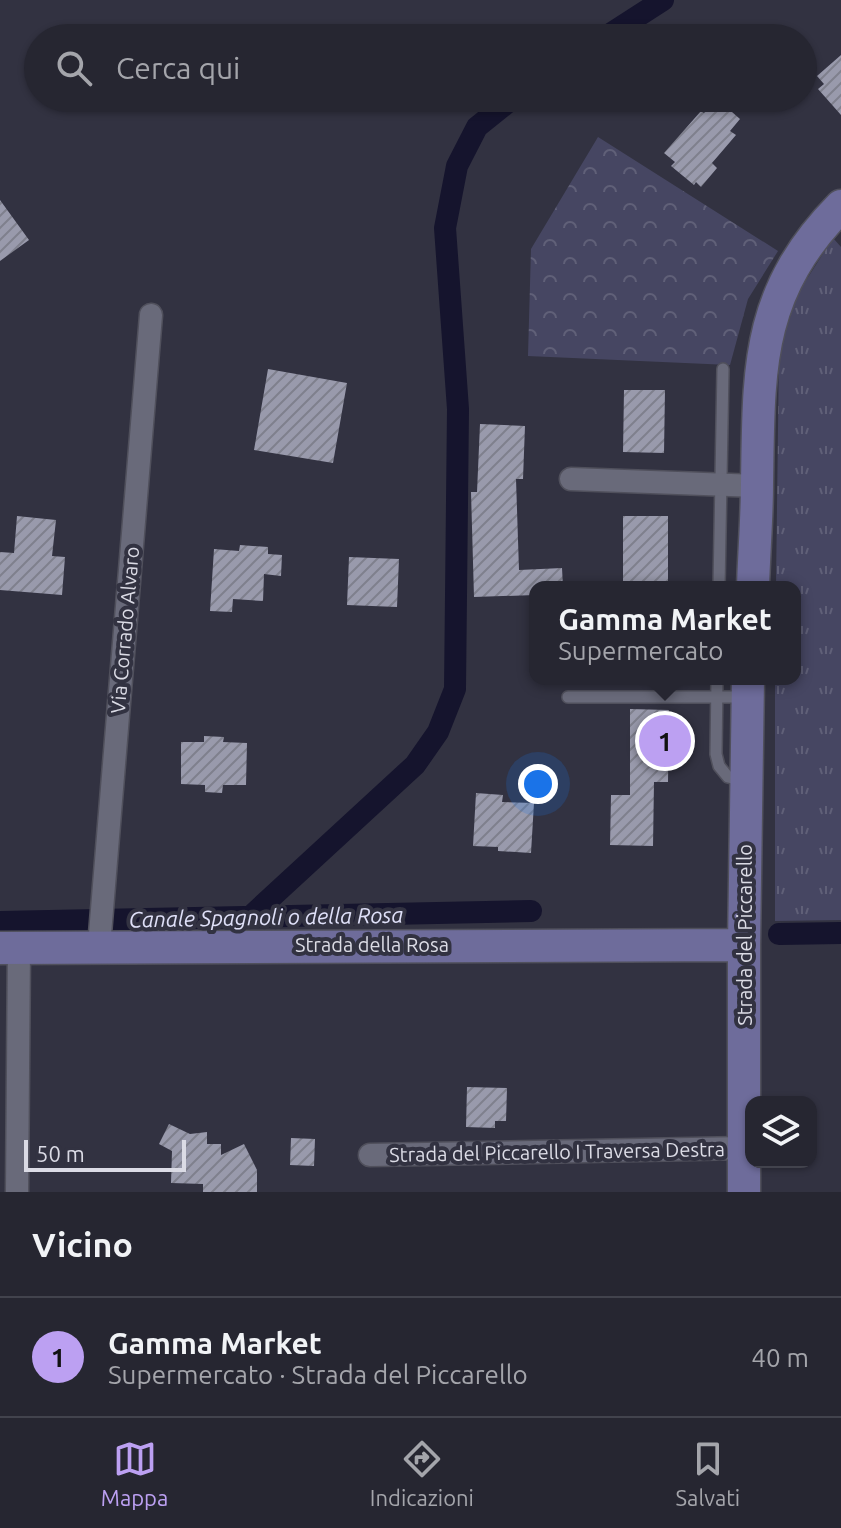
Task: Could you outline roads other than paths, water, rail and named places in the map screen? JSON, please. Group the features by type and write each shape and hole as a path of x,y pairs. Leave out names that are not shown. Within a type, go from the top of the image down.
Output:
{"street":[{"path":"753,581 759,375 784,285 799,257 841,206"},
{"name":"Via Corrado Alvaro","path":"99,946 151,315"},
{"path":"571,479 757,486"},
{"name":"Strada del Piccarello","path":"738,691 747,781 744,1192"},
{"name":"Strada della Rosa","path":"9,947 744,945"},
{"path":"9,947 17,1192"},
{"name":"Strada del Piccarello I Traversa Destra","path":"370,1155 744,1148"}],"lane":[{"path":"719,581 723,369"},
{"path":"568,697 738,691"}],"waterway":[{"path":"626,24 663,0"},
{"path":"250,917 415,765 438,732 455,689 458,409 445,228 457,166 477,127 496,112"},
{"name":"Canale Spagnoli o della Rosa","path":"0,922 531,911"},
{"name":"Canale Spagnoli o della Rosa","path":"779,934 841,933"}],"place":[{"name":"Gamma Market","path":"665,741"}]}
